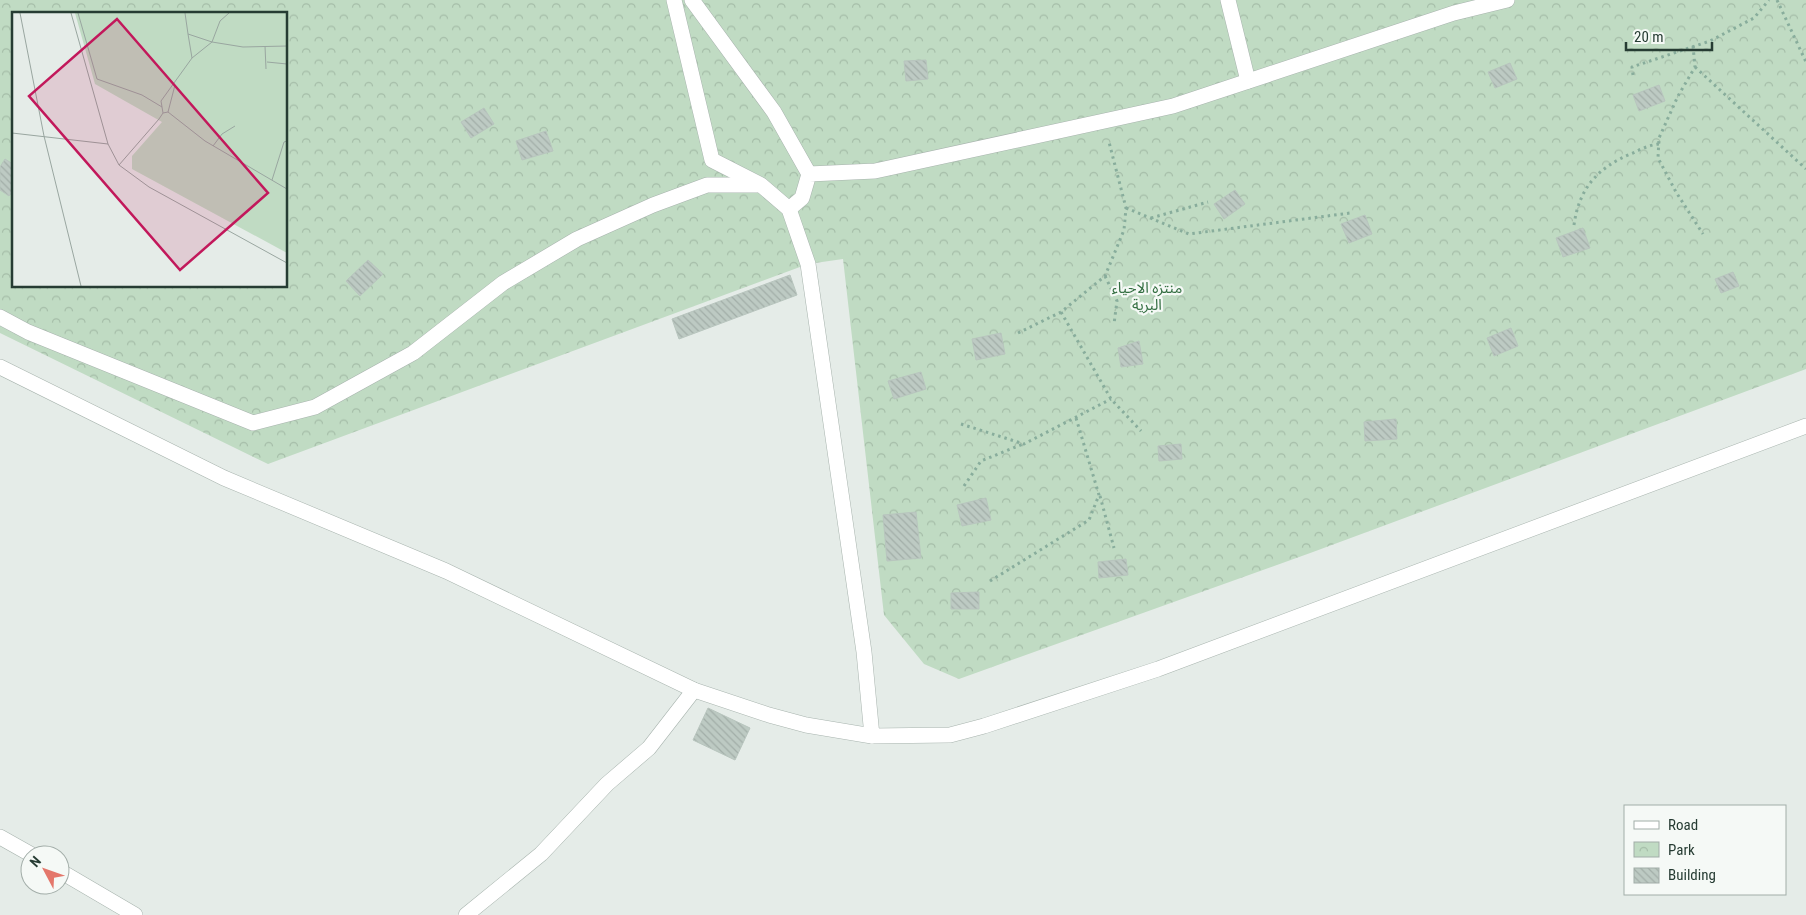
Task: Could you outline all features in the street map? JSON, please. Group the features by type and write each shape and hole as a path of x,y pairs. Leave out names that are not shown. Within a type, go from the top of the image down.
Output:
{"street":[{"path":"674,0 712,160 761,185 789,209 808,264 864,652 872,736"},
{"path":"692,0 774,112 808,174 802,198 789,209"},
{"path":"1228,0 1248,81"},
{"path":"808,174 875,171 1173,106 1454,13 1507,0"},
{"path":"0,318 28,332 253,423 315,407 413,354 503,282 577,239 653,205 707,184 761,185"},
{"path":"0,367 224,478 446,571 694,690 806,725 872,736 950,735 984,726 1085,693 1167,665 1806,426"},
{"path":"466,915 540,854 607,784 649,748 694,690"},
{"path":"0,837 20,848"},
{"path":"70,877 135,915"}],"path":[{"path":"1633,75 1632,67 1710,41 1754,18 1769,0"},
{"path":"1777,0 1806,62"},
{"path":"1693,46 1695,67 1678,96 1659,138 1658,158 1702,234"},
{"path":"1695,67 1806,169"},
{"path":"1018,332 1061,312 1104,276 1124,230 1126,208 1104,122"},
{"path":"1574,225 1577,204 1603,168 1627,155 1659,144"},
{"path":"1150,218 1208,202"},
{"path":"1126,208 1189,234 1350,214"},
{"path":"1104,276 1117,301 1114,324"},
{"path":"1061,312 1111,399 1141,431"},
{"path":"964,486 980,461 1024,444 1111,399"},
{"path":"1076,418 1114,548"},
{"path":"961,424 1024,444"},
{"path":"990,581 1089,520 1099,495"}],"green space":[{"name":"منتزه الاحياء البرية","path":"0,0 1806,0 1806,369 1313,552 959,679 924,664 884,615 843,259 808,264 268,464 0,333"}],"building":[{"path":"926,60 928,79 906,81 904,61"},
{"path":"1510,63 1517,79 1495,88 1488,72"},
{"path":"1659,85 1665,101 1639,111 1633,95"},
{"path":"484,108 494,124 471,138 461,122"},
{"path":"546,131 553,151 522,160 516,141"},
{"path":"5,159 12,164 12,192 9,196 0,190 0,167"},
{"path":"1235,190 1245,204 1224,219 1214,204"},
{"path":"1365,215 1372,234 1349,243 1341,224"},
{"path":"1583,228 1590,248 1563,257 1556,238"},
{"path":"368,260 383,274 360,296 346,281"},
{"path":"1733,272 1739,286 1721,293 1715,279"},
{"path":"790,275 797,295 679,339 672,319"},
{"path":"1511,328 1518,346 1494,356 1487,338"},
{"path":"1001,333 1005,354 976,360 972,339"},
{"path":"1139,341 1143,364 1121,367 1118,348"},
{"path":"921,372 926,389 894,399 888,381"},
{"path":"1396,419 1397,439 1365,441 1364,422"},
{"path":"1181,444 1182,459 1159,461 1158,446"},
{"path":"986,498 991,520 962,526 957,505"},
{"path":"916,512 921,558 887,561 883,515"},
{"path":"1126,559 1128,575 1099,578 1098,562"},
{"path":"979,592 979,609 951,609 951,593"},
{"path":"708,708 750,728 735,760 693,740"}]}
